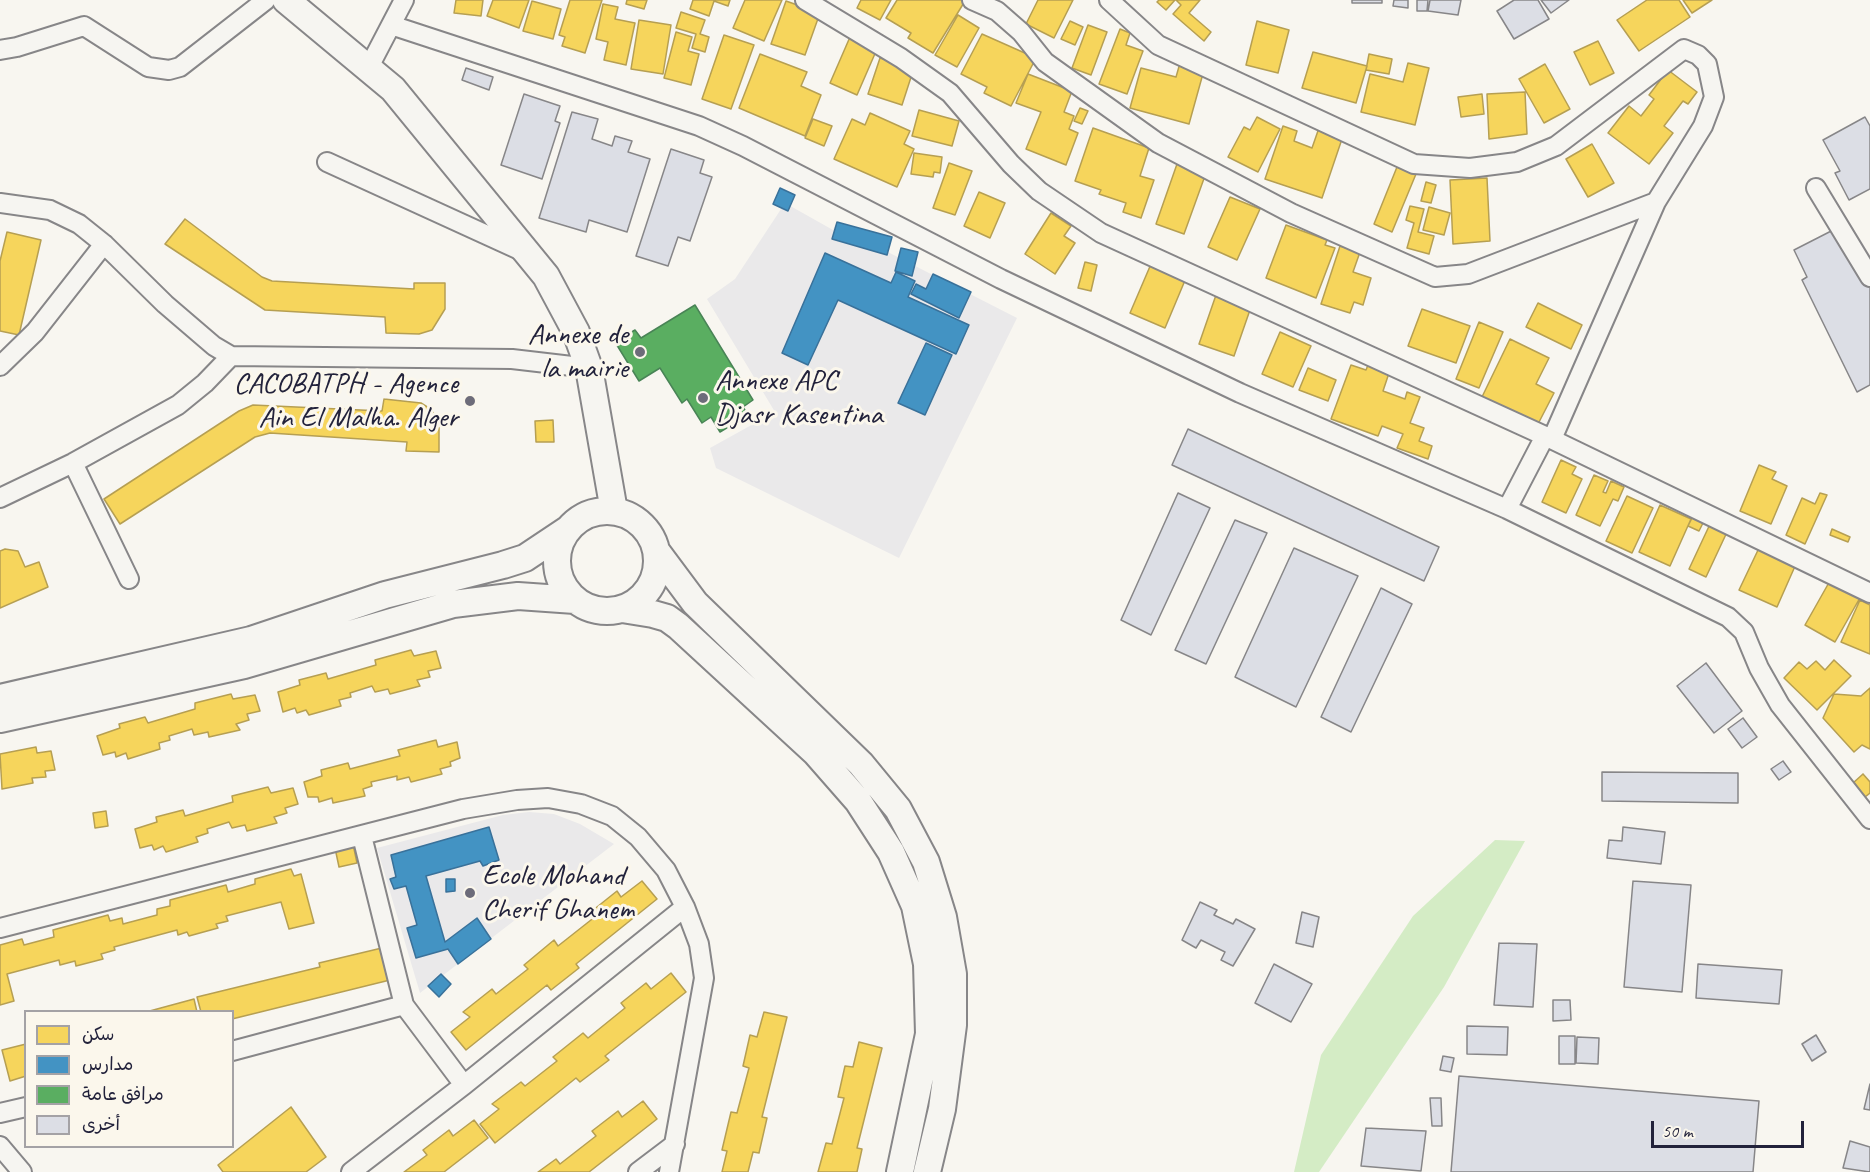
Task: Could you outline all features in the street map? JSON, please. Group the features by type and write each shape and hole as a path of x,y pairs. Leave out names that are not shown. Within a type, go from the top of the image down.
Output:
{"main road":[{"path":"286,0 393,89 546,276 576,332 589,368 614,511"},
{"path":"0,698 251,640 385,595 514,561 546,546 588,515 614,511 629,516 642,525 652,537 657,552 695,603 861,764 898,809 926,862 943,917 952,974 953,1025 942,1108 927,1172"},
{"path":"567,531 560,544 557,559 558,574 565,588 575,600 589,608 606,611 622,609 653,614 667,618 678,626 816,753 858,801 891,852 915,906 927,964 929,1034 900,1172"},
{"path":"622,609 638,601 650,587 657,571 657,552"},
{"path":"0,719 244,666 453,604 518,596 575,600"}],"street":[{"path":"0,50 84,26 148,67 169,70 180,67 266,0"},
{"path":"369,68 404,0"},
{"path":"806,0 901,58 950,93 1011,164 1039,191 1101,233 1548,437 1870,593"},
{"path":"972,0 997,10 1022,32 1045,62 1158,143 1291,213 1435,277 1467,274 1656,202"},
{"path":"1109,0 1158,45 1414,164 1470,168 1517,162 1557,146 1683,49 1698,55 1707,64 1714,97 1703,126 1656,202 1548,437 1507,509"},
{"path":"391,25 699,126 846,197 1001,279 1240,393 1507,509 1728,617 1744,632 1759,668 1780,705 1864,801 1870,819"},
{"path":"327,162 528,254"},
{"path":"1816,188 1870,277"},
{"path":"0,203 50,210 79,224 104,244 165,304 214,346 231,356 512,359 589,368"},
{"path":"0,366 35,332 104,244"},
{"path":"0,498 73,463 178,405 205,383 231,356"},
{"path":"73,463 129,579"},
{"path":"0,928 463,809 517,800 548,798 581,804 612,816 638,837 666,870 685,907 699,945 704,978 669,1172"},
{"path":"362,836 404,1005 464,1085"},
{"path":"351,1172 464,1085 685,907"},
{"path":"234,1050 404,1005"},
{"path":"0,1113 24,1107"},
{"path":"638,1172 675,1144"},
{"path":"0,1146 22,1172"}],"shaded area":[{"path":"785,203 833,230 835,225 1017,318 899,558 716,468 710,448 775,412 707,299 735,279"},
{"name":"Ecole Mohand Cherif Ghanem","path":"529,812 554,814 580,824 614,844 420,993 377,848 503,815"}],"green space":[{"path":"1495,840 1525,841 1444,987 1319,1172 1294,1172 1321,1055 1413,916"}],"building: سكن":[{"path":"456,0 483,0 481,16 454,13"},
{"path":"493,0 529,0 519,28 487,16"},
{"path":"570,0 602,0 585,53 562,46 565,37 559,35"},
{"path":"627,0 647,0 644,9 626,4"},
{"path":"693,0 730,0 728,6 714,1 709,16 690,9"},
{"path":"745,0 782,0 764,41 733,28"},
{"path":"861,0 891,0 880,20 857,8"},
{"path":"897,0 965,1 933,53 908,38 911,33 886,18"},
{"path":"1038,0 1073,0 1054,38 1026,24"},
{"path":"1175,0 1166,10 1157,2"},
{"path":"1176,0 1200,0 1189,13 1211,32 1204,41 1173,14 1181,5"},
{"path":"1647,0 1679,0 1690,17 1639,51 1617,20"},
{"path":"1683,0 1712,0 1692,13"},
{"path":"532,1 561,9 553,39 523,31"},
{"path":"786,1 820,13 805,55 771,44"},
{"path":"603,4 618,7 615,19 635,23 626,65 604,60 608,42 596,39"},
{"path":"681,12 705,20 700,34 709,37 705,52 692,48 696,34 676,28"},
{"path":"958,15 979,28 957,67 935,55"},
{"path":"639,20 671,25 663,74 631,69"},
{"path":"1070,21 1083,27 1075,45 1061,39"},
{"path":"1257,21 1289,30 1278,73 1246,65"},
{"path":"1088,25 1107,32 1091,75 1072,68"},
{"path":"1120,29 1130,33 1126,45 1143,51 1127,94 1099,84"},
{"path":"676,32 692,37 688,51 699,54 691,85 664,78"},
{"path":"982,34 1036,58 1011,106 984,93 987,87 961,74"},
{"path":"724,35 754,45 731,109 702,99"},
{"path":"850,37 877,49 857,95 830,83"},
{"path":"1598,41 1614,73 1590,85 1574,52"},
{"path":"1313,52 1367,66 1356,103 1302,88"},
{"path":"760,54 807,72 801,86 821,95 805,136 739,108"},
{"path":"1369,54 1392,59 1389,74 1366,70"},
{"path":"880,58 914,68 902,105 868,94"},
{"path":"1180,63 1204,70 1189,124 1130,108 1141,68 1176,77"},
{"path":"1408,63 1429,68 1415,125 1361,112 1370,74 1403,82"},
{"path":"1545,64 1570,109 1544,123 1519,79"},
{"path":"1668,70 1697,92 1688,104 1683,101 1664,126 1673,133 1649,164 1608,133 1629,106 1641,116 1654,99 1649,95"},
{"path":"1028,74 1072,91 1064,112 1074,116 1069,129 1078,133 1066,165 1026,149 1041,112 1016,103"},
{"path":"1525,92 1527,134 1489,139 1487,94"},
{"path":"1482,94 1484,114 1461,117 1458,97"},
{"path":"1080,108 1088,111 1082,124 1074,121"},
{"path":"919,110 959,121 952,146 912,136"},
{"path":"870,113 910,131 904,144 914,149 897,187 834,159 852,119 865,125"},
{"path":"1257,117 1280,129 1258,172 1228,157 1244,127 1250,130"},
{"path":"813,119 832,126 824,146 805,138"},
{"path":"1320,125 1344,133 1322,198 1265,179 1283,126 1297,131 1294,141 1312,148"},
{"path":"1093,128 1149,148 1140,176 1154,180 1141,218 1123,212 1126,203 1099,194 1101,190 1075,181"},
{"path":"1592,144 1614,183 1588,197 1566,159"},
{"path":"914,153 942,157 940,173 934,172 933,177 911,174"},
{"path":"949,163 972,171 955,215 933,208"},
{"path":"1177,164 1206,173 1184,234 1156,224"},
{"path":"1397,167 1416,174 1392,232 1374,224"},
{"path":"1487,178 1490,241 1453,244 1450,180"},
{"path":"1426,182 1436,185 1431,203 1421,201"},
{"path":"979,192 1005,203 990,238 964,226"},
{"path":"1230,197 1260,209 1237,260 1208,247"},
{"path":"1410,206 1424,209 1418,232 1434,236 1429,254 1407,248 1414,223 1406,220"},
{"path":"1429,207 1450,213 1444,235 1423,230"},
{"path":"1051,213 1071,226 1064,236 1075,243 1055,274 1025,254"},
{"path":"185,219 262,277 272,281 414,289 414,283 445,283 445,309 432,330 419,334 386,333 385,317 265,310 165,244"},
{"path":"1286,225 1327,240 1325,245 1335,248 1316,298 1266,278"},
{"path":"7,232 41,240 19,335 0,331 0,261"},
{"path":"1340,246 1360,252 1353,272 1371,278 1363,305 1354,302 1350,313 1321,304"},
{"path":"1085,262 1097,265 1091,291 1078,288"},
{"path":"1151,264 1186,278 1165,328 1130,313"},
{"path":"1216,295 1251,307 1234,356 1199,344"},
{"path":"1538,303 1582,325 1571,349 1526,327"},
{"path":"1422,309 1470,326 1456,363 1408,346"},
{"path":"1479,322 1503,332 1479,388 1456,379"},
{"path":"1280,332 1311,346 1293,387 1262,374"},
{"path":"1510,339 1549,358 1536,384 1554,393 1537,426 1481,399"},
{"path":"1351,365 1366,370 1368,365 1389,373 1383,391 1405,399 1407,392 1420,397 1410,423 1424,428 1419,441 1432,446 1428,459 1397,448 1403,434 1382,426 1378,436 1331,419"},
{"path":"1308,368 1336,380 1328,401 1299,390"},
{"path":"384,399 421,403 432,410 439,424 439,452 406,451 407,442 270,433 255,437 120,524 104,499 239,411 253,405 382,411"},
{"path":"553,420 554,442 536,442 535,421"},
{"path":"1561,460 1576,467 1572,474 1582,479 1566,513 1542,502"},
{"path":"1759,465 1776,472 1772,479 1787,486 1771,524 1740,511"},
{"path":"1594,475 1608,481 1603,492 1606,493 1611,481 1624,487 1618,501 1613,499 1600,526 1576,515"},
{"path":"1820,493 1827,495 1805,544 1786,535 1802,498 1815,504"},
{"path":"1627,496 1653,508 1632,553 1606,541"},
{"path":"1660,505 1691,519 1670,566 1639,552"},
{"path":"1693,516 1704,521 1699,531 1688,526"},
{"path":"1711,522 1728,530 1706,577 1689,569"},
{"path":"1832,529 1850,537 1848,542 1830,535"},
{"path":"1759,548 1796,564 1777,607 1739,590"},
{"path":"5,549 18,551 25,567 39,562 48,587 0,608 0,551"},
{"path":"1831,579 1861,596 1835,642 1805,625"},
{"path":"1860,600 1870,605 1870,654 1841,642"},
{"path":"411,650 414,656 436,651 441,668 428,671 430,677 417,680 420,686 390,694 388,689 375,692 372,686 350,693 351,697 339,700 341,706 309,715 306,710 297,713 295,708 283,712 278,692 300,685 299,680 326,673 328,679 376,665 375,660"},
{"path":"1834,660 1851,676 1817,710 1784,678 1799,662 1807,669 1816,661 1825,670"},
{"path":"1870,688 1870,749 1862,745 1854,752 1823,718 1834,694 1861,696"},
{"path":"231,694 233,699 255,695 260,711 247,714 249,720 236,724 240,730 209,737 208,732 194,735 192,729 169,736 170,740 159,743 160,749 128,759 126,753 116,757 115,752 103,755 97,736 120,728 119,724 145,717 148,723 195,709 195,703"},
{"path":"436,740 438,747 457,742 460,758 450,762 451,766 440,769 442,774 411,782 409,777 397,780 397,776 371,782 372,786 363,789 365,796 333,803 332,798 319,802 318,797 308,797 304,782 322,776 321,770 348,763 350,769 400,756 398,750"},
{"path":"36,747 37,753 51,751 55,770 45,771 46,777 32,778 33,783 2,789 0,754"},
{"path":"1863,774 1870,782 1870,793 1865,797 1853,783"},
{"path":"268,787 271,793 293,788 298,804 285,808 287,813 274,817 277,823 247,831 245,825 232,828 229,822 207,829 208,833 196,837 198,842 166,852 163,846 154,850 152,845 140,848 135,829 157,822 156,817 183,810 185,816 233,802 232,796"},
{"path":"106,811 108,826 95,828 93,813"},
{"path":"353,844 357,863 339,867 335,848"},
{"path":"291,869 294,876 301,874 314,923 289,929 281,902 226,916 228,921 216,924 218,928 189,936 187,932 178,935 177,930 114,947 115,950 101,954 103,959 76,966 75,961 60,965 59,960 7,974 14,1001 0,1005 0,945 22,939 24,945 54,937 53,930 108,915 110,921 122,918 123,924 157,915 157,909 170,906 170,900 226,885 228,892 255,884 255,879"},
{"path":"642,881 657,899 576,964 579,968 551,990 547,985 466,1050 451,1032 470,1017 463,1012 492,989 496,994 528,969 524,965 554,940 558,946 596,916 592,911 617,891 621,897"},
{"path":"386,947 394,979 234,1019 234,1010 200,1010 197,997 320,967 319,963"},
{"path":"671,973 686,992 605,1056 609,1060 580,1082 576,1078 495,1143 480,1124 499,1109 492,1104 521,1082 525,1086 557,1061 553,1057 583,1033 588,1038 625,1008 621,1003 646,983 651,989"},
{"path":"194,999 197,1010 153,1010"},
{"path":"764,1012 787,1017 762,1117 767,1118 759,1153 753,1152 748,1172 722,1172 727,1151 722,1150 731,1112 737,1113 749,1068 743,1066 750,1035 757,1037"},
{"path":"859,1042 882,1048 857,1148 862,1149 857,1172 818,1172 826,1143 832,1144 844,1098 838,1097 845,1066 853,1067"},
{"path":"24,1044 24,1077 10,1081 2,1050"},
{"path":"643,1101 657,1119 589,1172 538,1172 556,1159 560,1164 596,1136 592,1131 618,1111 622,1117"},
{"path":"291,1107 326,1157 306,1172 223,1172 218,1165"},
{"path":"474,1120 488,1138 444,1172 404,1172 427,1155 423,1150 449,1130 453,1136"}],"building: مدارس":[{"path":"780,188 795,195 788,211 773,204"},
{"path":"837,222 892,237 887,255 832,239"},
{"path":"901,248 918,252 912,276 895,271"},
{"path":"825,253 891,283 896,272 915,281 908,297 969,325 956,354 838,300 808,365 782,353"},
{"path":"933,274 971,292 959,318 911,294 916,284 926,289"},
{"path":"926,343 952,355 925,415 898,403"},
{"path":"489,827 499,860 483,866 480,861 426,876 445,942 477,918 491,939 458,964 448,949 416,958 407,928 417,925 406,886 394,889 390,879 396,877 391,855"},
{"path":"446,879 455,879 455,891 446,892"},
{"path":"441,974 451,984 439,997 428,986"}],"building: مرافق عامة":[{"path":"695,305 753,400 743,407 748,415 720,432 711,417 702,423 687,399 682,403 660,368 639,381 615,342 635,330 641,338"}],"building: أخرى":[{"path":"1352,0 1382,0 1382,3 1352,3"},
{"path":"1394,0 1408,0 1408,8 1393,6"},
{"path":"1417,0 1428,0 1427,11 1417,11"},
{"path":"1430,0 1461,0 1458,15 1428,11"},
{"path":"1514,0 1538,0 1549,19 1514,39 1497,11"},
{"path":"1541,0 1569,0 1551,13"},
{"path":"466,68 493,77 489,90 462,80"},
{"path":"524,94 560,106 555,121 560,123 542,179 501,165"},
{"path":"572,112 598,119 592,139 612,146 615,136 632,141 628,152 650,159 627,232 589,220 586,232 539,218"},
{"path":"1865,117 1870,126 1870,189 1849,200 1835,173 1840,171 1823,140"},
{"path":"671,149 704,160 700,173 712,177 690,241 678,237 668,266 636,256"},
{"path":"1841,226 1870,284 1870,385 1857,392 1802,280 1807,277 1794,250"},
{"path":"1188,429 1439,547 1424,581 1172,465"},
{"path":"1178,493 1210,508 1151,635 1121,620"},
{"path":"1235,520 1267,533 1206,664 1175,650"},
{"path":"1294,548 1358,576 1296,707 1235,677"},
{"path":"1381,588 1412,604 1351,732 1321,717"},
{"path":"1706,663 1742,711 1714,733 1677,686"},
{"path":"1743,718 1757,737 1742,748 1728,729"},
{"path":"1783,761 1791,772 1779,780 1771,769"},
{"path":"1602,772 1738,773 1738,803 1602,801"},
{"path":"1623,827 1665,832 1661,864 1607,858 1609,840 1622,841"},
{"path":"1633,881 1691,885 1682,992 1624,987"},
{"path":"1200,902 1217,910 1214,915 1233,924 1236,919 1255,929 1233,966 1221,960 1225,952 1201,940 1196,948 1182,940"},
{"path":"1302,912 1319,917 1313,947 1296,943"},
{"path":"1499,943 1537,944 1533,1007 1494,1005"},
{"path":"1274,964 1312,984 1291,1022 1255,1003"},
{"path":"1698,964 1782,970 1779,1004 1696,998"},
{"path":"1553,1000 1570,1000 1571,1020 1553,1021"},
{"path":"1467,1026 1508,1027 1507,1055 1467,1054"},
{"path":"1816,1035 1826,1052 1812,1061 1802,1044"},
{"path":"1559,1036 1575,1036 1575,1064 1559,1064"},
{"path":"1577,1037 1599,1038 1598,1064 1576,1063"},
{"path":"1443,1056 1454,1058 1451,1072 1440,1070"},
{"path":"1459,1076 1759,1101 1753,1172 1451,1172"},
{"path":"1870,1084 1870,1110 1864,1109"},
{"path":"1430,1098 1441,1098 1442,1126 1432,1126"},
{"path":"1366,1128 1426,1131 1421,1171 1361,1166"},
{"path":"1850,1141 1870,1147 1870,1172 1843,1168"}],"place":[{"name":"Annexe de la mairie","path":"640,352"},
{"name":"Annexe APC Djasr Kasentina","path":"703,398"},
{"name":"CACOBATPH - Agence Ain El Malha. Alger","path":"470,401"},
{"name":"Ecole Mohand Cherif Ghanem","path":"470,893"}]}
